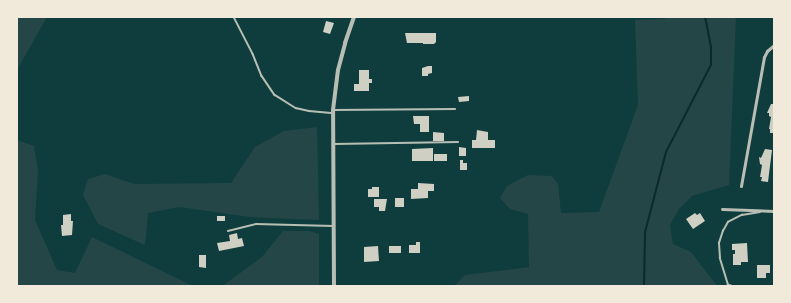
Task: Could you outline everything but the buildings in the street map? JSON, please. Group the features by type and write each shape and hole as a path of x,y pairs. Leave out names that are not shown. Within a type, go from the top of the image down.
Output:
{"street":[{"path":"334,286 333,112 338,70 344,43 354,17"},
{"path":"741,186 764,57 767,51 774,45"},
{"path":"722,209 774,212"}],"lane":[{"path":"234,17 262,76 275,95 296,108 308,111 333,112 455,109"},
{"path":"332,144 458,142"},
{"path":"731,286 728,284 720,258 719,243 723,231 728,222 742,215 760,212"},
{"path":"228,231 256,224 333,226"}],"shaded area":[{"path":"17,17 47,17 17,70"},
{"path":"665,17 736,17 729,185 692,196 679,209 670,225 673,244 691,252 717,286 454,286 465,275 529,267 528,214 510,209 500,198 507,186 528,175 552,176 558,184 561,213 599,212 638,105 635,20 665,19"},
{"path":"317,127 319,220 250,217 179,207 148,213 145,245 98,224 83,195 88,179 105,174 134,184 231,183 255,147 284,131"},
{"path":"17,140 34,146 38,170 35,220 57,270 75,273 92,237 193,286 17,286"},
{"path":"283,231 309,231 319,234 319,286 225,286 225,284 262,257"}],"waterway":[{"path":"644,286 645,232 666,152 711,65 711,47 705,17"}]}
